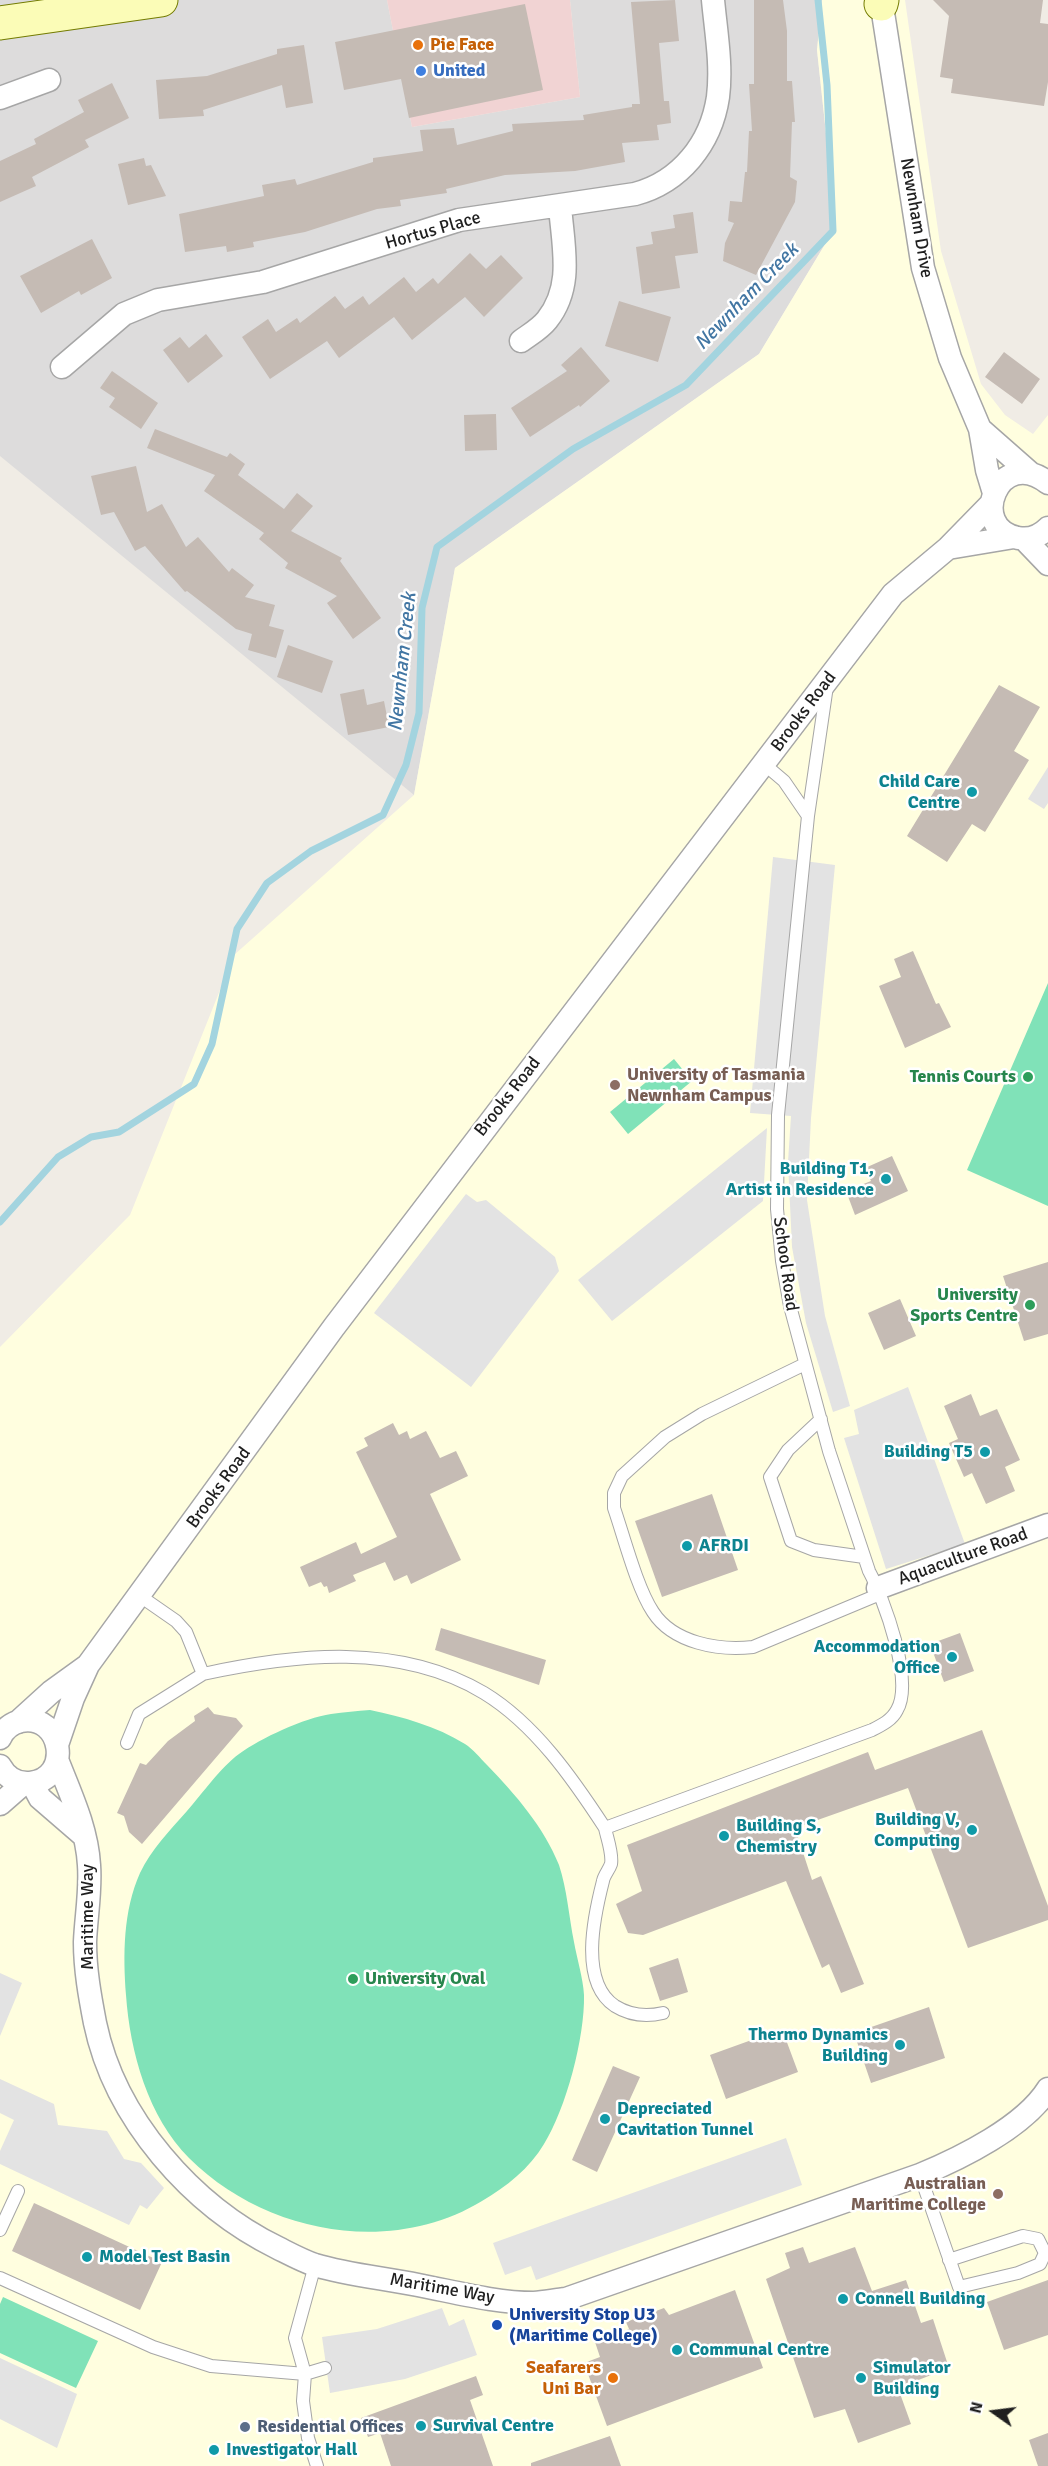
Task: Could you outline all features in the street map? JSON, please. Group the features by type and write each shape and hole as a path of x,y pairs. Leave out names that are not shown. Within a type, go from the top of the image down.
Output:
{"main road":[{"path":"0,23 69,11 161,0"}],"street":[{"name":"Hortus Place","path":"62,368 124,314 158,300 263,282 459,220 560,206 652,189 670,180 684,168 696,152 713,117 718,98 719,68 712,0"},
{"name":"Newnham Drive","path":"882,1 923,268 950,358 980,429 993,498 993,515 997,525 1019,538"},
{"path":"1,96 49,80"},
{"path":"521,341 545,322 560,301 565,280 560,206"},
{"name":"Newnham Drive","path":"980,429 1039,478"},
{"name":"Brooks Road","path":"58,1752 73,1698 88,1665 334,1327 726,809 764,764 893,594 948,548 993,498 1000,483 1008,476 1019,473 1039,478"},
{"path":"948,548 1034,537 1048,528"},
{"path":"1019,538 1048,564"},
{"name":"Aquaculture Road","path":"879,1591 1048,1525"},
{"name":"Brooks Road","path":"0,1738 9,1726 18,1722 51,1692 88,1665"},
{"path":"0,1804 28,1783 46,1777 58,1752 47,1727 38,1722 18,1722"},
{"name":"Maritime Way","path":"58,1752 83,1830 89,1866 86,1963 96,2026 114,2076 142,2132 190,2188 219,2213 254,2236 315,2265 518,2302 534,2303 566,2299 920,2175 959,2159 1011,2125 1043,2097 1048,2089"},
{"path":"0,1766 10,1778 28,1783 40,1798 83,1830"}],"lane":[{"name":"School Road","path":"605,1828 872,1730 887,1722 897,1710 903,1695 903,1672 899,1657 879,1591 864,1557 805,1364 790,1306 782,1261 777,1209 778,1115 808,816 828,679"},
{"path":"764,764 784,781 808,816"},
{"path":"805,1364 702,1414 665,1437 622,1476 614,1493 614,1508 644,1594 653,1613 668,1628 690,1640 734,1650 753,1647 879,1591"},
{"path":"820,1419 788,1450 770,1477 791,1541 814,1550 864,1557"},
{"path":"140,1596 176,1621 186,1632 203,1674"},
{"path":"127,1743 139,1714 203,1674 258,1662 311,1656 377,1658 431,1669 483,1693 512,1714 536,1736 580,1790 605,1828 611,1864 603,1878 593,1936 594,1974 598,1987 607,2000 622,2010 636,2015 650,2016 663,2013"},
{"path":"920,2175 949,2259 959,2287 1018,2273 1040,2264 1045,2253 1038,2239 1023,2236 949,2259"},
{"path":"0,2230 18,2191"},
{"path":"315,2265 296,2338 305,2374 303,2401 308,2438 317,2466"},
{"path":"0,2278 153,2348 211,2366 305,2374 325,2368"}],"shaded area":[{"path":"0,0 387,0 412,127 580,97 570,0 822,0 817,50 836,226 759,354 455,568 414,795 0,456"},
{"name":"United","path":"387,0 570,0 580,97 412,127"},
{"name":"University of Tasmania Newnham Campus","path":"822,0 905,0 941,251 981,384 1005,415 1033,434 1048,415 1048,2466 0,2466 0,1347 130,1215 234,955 414,795 455,568 759,354 836,226 817,50"},
{"path":"1048,767 1048,803 1044,809 1028,799"},
{"path":"773,857 835,865 811,1118 807,1200 825,1316 850,1406 833,1412 806,1323 792,1247 788,1162 791,1116 750,1113"},
{"path":"767,1128 763,1201 612,1321 578,1280"},
{"path":"466,1194 477,1202 486,1200 555,1257 559,1271 471,1387 374,1313"},
{"path":"908,1387 965,1544 886,1569 844,1438 859,1434 854,1410"},
{"path":"0,1973 22,1983 0,2036"},
{"path":"0,2079 54,2104 58,2125 107,2131 124,2159 141,2163 164,2188 147,2209 140,2205 129,2225 0,2164 0,2151 14,2120 0,2113"},
{"path":"786,2138 802,2185 536,2280 531,2266 505,2275 493,2243"},
{"path":"442,2308 449,2326 464,2319 477,2355 405,2379 330,2393 322,2337 377,2329"},
{"path":"0,2358 77,2394 57,2448 0,2419"}],"green space":[{"name":"Tennis Courts","path":"1048,983 1048,1206 967,1170"},
{"path":"674,1059 692,1081 628,1134 610,1112"},
{"name":"University Oval","path":"370,1710 419,1723 465,1744 498,1776 528,1812 553,1851 562,1874 584,1995 578,2051 567,2093 552,2129 532,2161 491,2196 446,2218 408,2228 369,2232 329,2229 290,2219 253,2204 219,2184 189,2158 162,2123 137,2061 128,2017 125,1964 127,1918 140,1873 161,1841 225,1766 248,1748 296,1724 320,1716"},
{"path":"3,2297 98,2341 76,2388 0,2353 0,2304"}],"building":[{"path":"675,0 679,41 659,43 664,101 669,101 671,123 657,125 659,140 622,143 625,162 575,171 505,175 446,189 447,193 400,200 401,206 377,209 305,232 253,242 254,247 227,252 226,246 185,252 179,214 264,196 262,185 295,179 297,185 373,162 373,158 423,151 420,130 454,128 457,145 513,131 512,124 584,120 583,115 640,104 631,2"},
{"path":"754,0 783,0 787,31 787,81 792,81 795,122 792,122 790,177 797,181 795,202 756,275 723,261 725,243 734,223 728,221 730,201 742,202 745,172 747,172 749,131 752,131 749,84 754,84"},
{"path":"933,0 1043,0 1040,23 1048,24 1048,82 1044,106 951,93 953,79 940,77 949,16"},
{"name":"United","path":"525,4 543,90 409,118 401,79 344,90 335,42"},
{"path":"304,45 313,103 286,108 282,85 203,110 204,116 159,119 156,80 207,76 277,54 277,49"},
{"path":"112,83 129,118 85,140 89,147 32,177 36,186 0,202 0,161 36,144 34,139 84,112 78,100"},
{"path":"144,158 146,166 151,165 166,196 128,205 118,164"},
{"path":"693,212 698,253 675,256 680,288 642,294 636,247 653,244 651,232 675,228 673,215"},
{"path":"92,239 112,278 81,295 79,291 41,313 20,276"},
{"path":"470,253 486,269 501,255 523,278 484,317 465,297 412,340 394,317 339,358 327,341 270,379 242,337 268,319 276,332 297,318 300,323 335,296 345,309 363,296 369,305 404,277 416,292 433,278 438,284"},
{"path":"619,301 671,317 658,362 605,346"},
{"path":"206,334 223,356 188,383 163,350 180,337 189,348"},
{"path":"581,347 610,381 580,407 579,405 530,437 511,408 567,371 561,365"},
{"path":"1004,352 1040,379 1022,404 985,377"},
{"path":"112,371 158,403 141,429 109,407 115,398 100,388"},
{"path":"496,414 497,450 465,451 464,415"},
{"path":"155,429 227,457 230,453 245,464 238,475 284,509 297,493 313,506 291,531 342,558 340,561 381,618 353,639 327,603 337,596 285,568 288,563 259,539 264,533 204,491 215,475 147,448"},
{"path":"136,466 147,512 162,504 186,547 198,537 229,572 232,568 254,585 245,597 275,605 269,626 284,630 276,658 248,650 252,634 236,629 187,591 185,592 145,546 135,551 114,512 101,515 91,476"},
{"path":"288,645 333,661 322,693 277,677"},
{"name":"Child Care Centre","path":"999,685 1040,707 1014,751 1029,760 985,832 972,824 947,862 907,836"},
{"path":"364,689 367,705 384,701 389,727 348,735 340,694"},
{"path":"913,951 936,1004 939,1003 951,1027 905,1048 879,986 901,977 894,959"},
{"name":"Building T1, Artist in Residence","path":"892,1156 908,1191 855,1215 846,1191 871,1181 865,1168"},
{"name":"University Sports Centre","path":"1048,1262 1048,1334 1024,1341 1003,1276"},
{"path":"900,1299 916,1336 884,1350 868,1313"},
{"name":"Building T5","path":"971,1394 980,1416 997,1409 1020,1460 1005,1467 1015,1491 986,1504 972,1473 964,1477 949,1443 958,1439 944,1406"},
{"path":"393,1423 399,1435 407,1431 410,1439 426,1431 440,1458 456,1451 468,1476 430,1494 461,1560 411,1584 407,1575 394,1581 385,1562 353,1575 356,1581 329,1593 327,1586 324,1587 321,1582 309,1587 300,1567 356,1542 361,1554 397,1537 356,1452 368,1446 364,1438"},
{"name":"AFRDI","path":"712,1494 738,1570 662,1597 635,1521"},
{"path":"441,1628 546,1660 539,1685 435,1650"},
{"name":"Accommodation Office","path":"960,1633 974,1671 944,1682 930,1644"},
{"path":"208,1707 214,1714 236,1718 243,1726 142,1844 129,1832 124,1816 117,1813 140,1763 146,1765 168,1741 195,1721 194,1716"},
{"path":"982,1730 1048,1906 1048,1920 968,1948 908,1788 795,1828 812,1880 821,1876 864,1984 841,1993 829,1964 822,1968 786,1881 643,1935 628,1933 616,1904 642,1891 627,1845 868,1752 875,1770"},
{"path":"678,1958 688,1992 660,2001 649,1968"},
{"name":"Thermo Dynamics Building","path":"929,2007 945,2058 871,2083 854,2033"},
{"path":"782,2029 798,2072 726,2099 710,2055"},
{"name":"Depreciated Cavitation Tunnel","path":"613,2066 640,2077 597,2172 572,2160"},
{"name":"Model Test Basin","path":"34,2203 162,2262 140,2310 12,2251"},
{"path":"803,2247 809,2263 855,2247 872,2291 906,2280 921,2323 933,2319 949,2368 898,2388 911,2424 858,2443 845,2409 814,2418 766,2279 790,2268 785,2253"},
{"path":"1048,2280 1048,2335 1004,2350 987,2302"},
{"name":"Communal Centre","path":"735,2290 763,2368 607,2426 584,2363 600,2357 595,2342 629,2329 626,2322 664,2308 669,2315"},
{"name":"Survival Centre","path":"476,2376 483,2395 470,2400 493,2466 391,2466 380,2433 368,2437 361,2418"},
{"path":"1048,2433 1048,2466 1038,2466 1029,2440"},
{"path":"610,2436 621,2466 531,2466 531,2463"}],"waterway":[{"name":"Newnham Creek","path":"0,1222 58,1157 91,1137 119,1132 194,1084 212,1044 237,929 267,883 311,851 383,815 406,765 419,713 422,608 437,547 573,449 686,385 833,231 827,85 818,0"}],"place":[{"name":"Pie Face","path":"418,45"},
{"name":"United","path":"421,71"},
{"name":"Child Care Centre","path":"972,792"},
{"name":"Tennis Courts","path":"1028,1077"},
{"name":"University of Tasmania Newnham Campus","path":"615,1085"},
{"name":"Building T1, Artist in Residence","path":"886,1179"},
{"name":"University Sports Centre","path":"1030,1305"},
{"name":"Building T5","path":"985,1452"},
{"name":"AFRDI","path":"687,1546"},
{"name":"Accommodation Office","path":"952,1657"},
{"name":"Building V, Computing","path":"972,1830"},
{"name":"Building S, Chemistry","path":"724,1836"},
{"name":"University Oval","path":"353,1979"},
{"name":"Thermo Dynamics Building","path":"900,2045"},
{"name":"Depreciated Cavitation Tunnel","path":"605,2119"},
{"name":"Australian Maritime College","path":"998,2194"},
{"name":"Model Test Basin","path":"87,2257"},
{"name":"Connell Building","path":"843,2299"},
{"name":"University Stop U3 (Maritime College)","path":"497,2325"},
{"name":"Communal Centre","path":"677,2350"},
{"name":"Seafarers Uni Bar","path":"613,2378"},
{"name":"Simulator Building","path":"861,2378"},
{"name":"Survival Centre","path":"421,2426"},
{"name":"Residential Offices","path":"245,2427"},
{"name":"Investigator Hall","path":"214,2450"}]}
